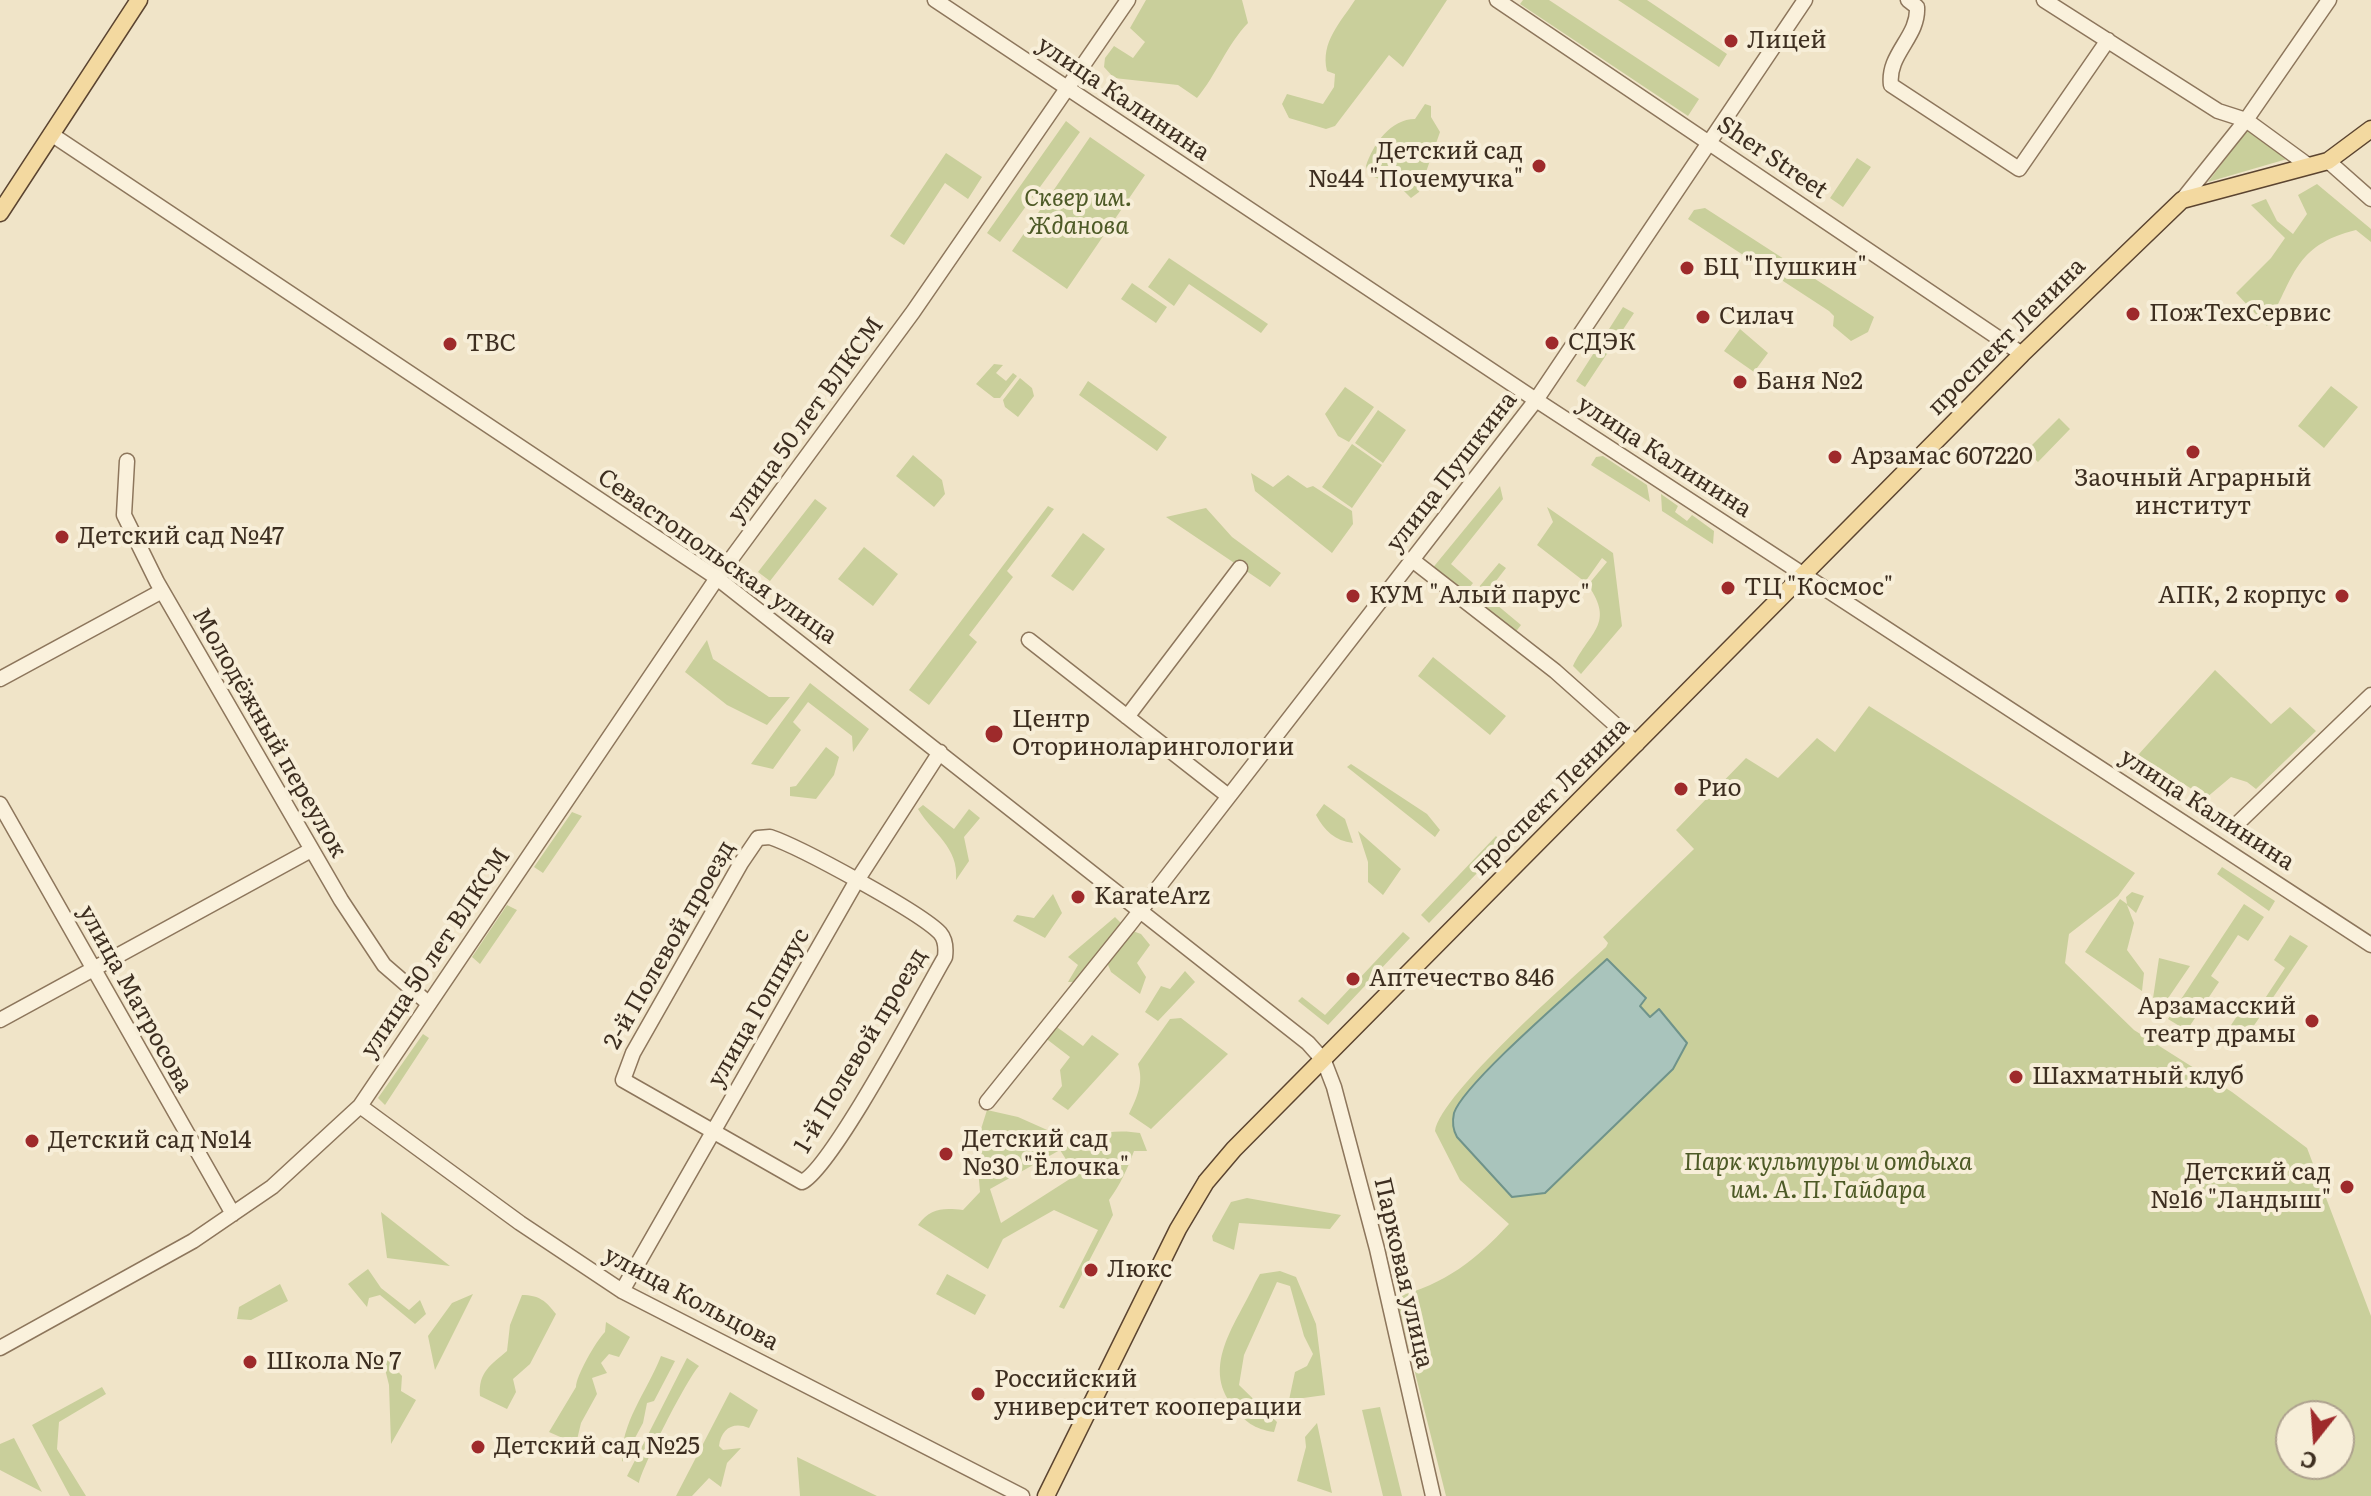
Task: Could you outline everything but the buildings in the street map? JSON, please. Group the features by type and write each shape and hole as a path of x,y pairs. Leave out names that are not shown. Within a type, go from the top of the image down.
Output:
{"main road":[{"path":"0,213 139,0"},
{"path":"2182,200 2328,161 2371,129"},
{"name":"проспект Ленина","path":"1046,1496 1178,1229 1206,1182 1234,1149 2022,354 2182,200"}],"street":[{"name":"улица Калинина","path":"935,0 1536,400 2371,945"},
{"name":"улица 50 лет ВЛКСМ","path":"0,1348 193,1241 272,1187 360,1106 717,578 913,312 1128,0"},
{"name":"Sher Street","path":"1497,0 2022,354"},
{"name":"улица Пушкина","path":"987,1102 1536,400 1805,0"},
{"path":"1908,0 1917,7 1918,21 1889,69 1891,85 2019,169 2108,40"},
{"path":"2044,0 2218,111 2246,120 2309,166"},
{"path":"2182,200 2246,120 2329,0"},
{"name":"Севастопольская улица","path":"51,134 717,578 1308,1043 1324,1061"},
{"path":"2328,161 2371,199"},
{"name":"Молодёжный переулок","path":"127,461 124,515 162,591 311,850 384,965 428,1003"},
{"path":"1411,559 1555,671 1637,744"},
{"path":"1127,717 1240,568"},
{"path":"0,679 162,591"},
{"path":"1029,640 1227,795"},
{"path":"2238,823 2371,695"},
{"name":"улица Гоппиус","path":"622,1291 856,882 940,752"},
{"name":"улица Матросова","path":"0,804 233,1214"},
{"name":"2-й Полевой проезд","path":"713,1133 623,1080 624,1070 741,863 758,838 770,837 856,882"},
{"path":"0,1020 311,850"},
{"name":"1-й Полевой проезд","path":"713,1133 802,1182 812,1178 886,1060 945,957 946,946 941,934 856,882"},
{"name":"Парковая улица","path":"1324,1061 1377,1249 1433,1496"},
{"name":"улица Кольцова","path":"360,1106 520,1223 622,1291 1022,1496"}],"green space":[{"path":"1146,0 1242,0 1248,23 1197,98 1178,85 1114,78 1104,67 1105,58 1114,46 1133,58 1145,42 1130,28"},
{"path":"1355,0 1447,0 1403,67 1389,55 1335,126 1326,129 1289,118 1282,104 1287,94 1323,104 1334,87 1335,74 1327,71 1326,51 1333,33"},
{"path":"1523,0 1549,0 1699,99 1688,116 1520,4"},
{"path":"1618,0 1647,0 1727,54 1719,67"},
{"path":"1425,104 1431,106 1431,117 1440,132 1419,192 1411,198 1400,187 1369,175 1366,166 1384,134 1398,123 1415,119"},
{"path":"1066,121 1080,132 1000,242 987,233"},
{"path":"2247,130 2287,159 2208,182"},
{"name":"Сквер им. Жданова","path":"1090,137 1145,175 1067,289 1012,251"},
{"path":"946,153 982,177 968,199 945,183 904,245 890,236"},
{"path":"1857,158 1871,167 1843,207 1830,198"},
{"path":"2317,184 2371,229 2371,242 2356,230 2335,236 2308,254 2291,278 2267,326 2236,293 2271,258 2285,238 2251,205 2266,199 2277,221 2293,234 2307,214 2298,195"},
{"path":"1705,208 1874,317 1868,332 1851,341 1833,326 1834,316 1829,311 1688,219 1694,210"},
{"path":"1169,258 1268,324 1261,333 1189,284 1174,306 1148,287"},
{"path":"1132,283 1167,307 1156,323 1121,299"},
{"path":"1623,307 1634,313 1585,387 1576,381"},
{"path":"1740,329 1768,353 1754,372 1724,351"},
{"path":"994,364 1003,365 996,373 1006,381 1013,373 1017,376 1000,398 994,398 976,384"},
{"path":"1020,378 1032,388 1034,396 1018,417 1005,407 1003,400"},
{"path":"1088,381 1167,437 1157,451 1079,395"},
{"path":"2331,386 2358,407 2324,448 2298,426"},
{"path":"1345,387 1374,407 1349,442 1338,436 1325,414"},
{"path":"1378,410 1406,430 1383,463 1355,443"},
{"path":"2059,418 2070,429 2038,462 2026,451"},
{"path":"1352,444 1382,465 1352,508 1322,487"},
{"path":"913,455 942,480 945,494 934,507 896,476"},
{"path":"1603,456 1647,485 1650,502 1591,465 1596,457"},
{"path":"1251,473 1273,487 1288,475 1307,488 1313,486 1352,511 1353,524 1332,553 1255,491"},
{"path":"1500,486 1503,499 1451,564 1473,583 1463,596 1431,570"},
{"path":"1661,494 1678,506 1675,512 1687,521 1692,515 1714,531 1713,544 1662,511"},
{"path":"815,499 827,508 770,581 758,572"},
{"path":"1048,506 1054,509 1007,571 1013,577 969,635 977,642 929,705 909,690"},
{"path":"1547,507 1613,553 1622,626 1581,674 1573,666 1600,619 1596,598 1588,585 1607,562 1602,558 1585,582 1537,545 1553,522"},
{"path":"1206,508 1232,537 1281,573 1270,587 1166,517"},
{"path":"1083,533 1105,549 1073,591 1051,576"},
{"path":"864,547 898,574 873,606 838,579"},
{"path":"1499,563 1506,568 1485,595 1521,625 1514,634 1469,599"},
{"path":"707,640 713,659 769,697 790,697 767,725 727,705 685,672"},
{"path":"1433,657 1506,716 1490,735 1418,676"},
{"path":"2215,670 2271,724 2290,707 2316,731 2256,789 2247,782 2231,777 2206,798 2138,755"},
{"path":"810,683 869,729 853,752 852,736 808,702 793,722 801,730 773,769 751,764"},
{"name":"Парк культуры и отдыха им. А. П. Гайдара","path":"1869,706 2135,873 2118,896 2069,934 2065,963 2134,1030 2232,1092 2307,1148 2371,1316 2371,1496 1446,1496 1396,1297 1445,1278 1484,1249 1509,1224 1460,1180 1435,1131 1443,1113 1459,1091 1510,1037 1606,947 1608,943 1603,937 1694,849 1676,830 1746,758 1778,778 1817,738 1835,752"},
{"path":"826,747 839,757 834,775 816,799 790,796 790,787 796,786"},
{"path":"1351,764 1427,814 1440,830 1435,837 1347,767"},
{"path":"1324,804 1345,819 1353,843 1335,837 1323,825 1316,815"},
{"path":"923,805 954,829 969,809 980,818 964,837 969,861 956,880 956,868 949,850 918,809"},
{"path":"572,812 582,816 543,873 534,867"},
{"path":"1358,831 1401,869 1383,895 1368,882 1368,862"},
{"path":"1496,836 1504,845 1429,923 1421,915"},
{"path":"2222,867 2275,901 2269,911 2217,874"},
{"path":"2132,892 2144,896 2136,913 2127,905 2134,923 2127,950 2144,973 2142,991 2085,952 2120,899 2127,904 2126,897"},
{"path":"1053,894 1062,913 1045,938 1013,921 1017,915 1034,918"},
{"path":"2244,904 2264,917 2248,941 2238,935 2211,976 2219,982 2189,1027 2181,1027 2168,1019"},
{"path":"507,905 517,910 480,964 472,957"},
{"path":"1115,917 1124,926 1078,982 1068,982 1078,965 1068,957"},
{"path":"1130,930 1141,934 1150,945 1137,963 1146,977 1140,994 1111,972 1106,960"},
{"path":"1403,932 1410,938 1328,1025 1298,1001 1302,997 1325,1015"},
{"path":"2290,935 2308,946 2238,1049 2222,1039 2248,999 2260,1006 2285,968 2274,960"},
{"path":"2159,958 2190,966 2160,1010 2152,1005"},
{"path":"1185,971 1195,982 1158,1021 1145,1012 1161,986 1170,989"},
{"path":"1181,1018 1228,1054 1151,1129 1129,1114 1140,1084 1138,1064 1170,1019"},
{"path":"1054,1025 1083,1046 1092,1035 1119,1054 1068,1110 1052,1099 1062,1086 1060,1070 1070,1057 1044,1037"},
{"path":"423,1034 429,1038 385,1105 378,1098"},
{"path":"987,1110 1018,1117 1054,1133 1061,1150 1099,1134 1119,1131 1140,1133 1147,1151 1134,1151 1109,1200 1113,1215 1064,1309 1059,1307 1098,1230 1054,1210 1003,1239 988,1269 918,1225 938,1210 963,1210 980,1192 976,1145","holes":["1060,1150 1076,1175 1001,1223 990,1189"]},
{"path":"1247,1198 1341,1215 1330,1229 1239,1223 1234,1250 1213,1241 1212,1236 1231,1202"},
{"path":"381,1212 450,1266 387,1258"},
{"path":"368,1269 381,1288 409,1310 420,1300 426,1314 415,1324 380,1295 369,1298 367,1307 348,1284"},
{"path":"1280,1271 1296,1277 1316,1324 1325,1395 1289,1400 1295,1372 1307,1366 1313,1354 1304,1336 1290,1286 1277,1282 1244,1355 1239,1385 1277,1422 1274,1432 1255,1427 1242,1416 1224,1391 1220,1375 1225,1344 1260,1274"},
{"path":"947,1274 986,1295 975,1315 936,1294"},
{"path":"280,1284 288,1301 251,1320 237,1319 239,1307"},
{"path":"473,1294 435,1370 428,1336 452,1303"},
{"path":"522,1295 542,1300 556,1314 530,1364 513,1379 516,1392 507,1409 480,1396 480,1388 483,1375 507,1351 510,1325"},
{"path":"606,1322 630,1337 619,1357 609,1354 601,1363 607,1373 592,1378 597,1394 581,1423 576,1444 549,1432 576,1387 587,1359 605,1332"},
{"path":"381,1353 402,1376 401,1391 416,1400 391,1444 389,1385"},
{"path":"661,1356 675,1361 654,1401 647,1403 643,1423 622,1462 625,1434"},
{"path":"687,1358 699,1366 666,1423 639,1483 627,1476"},
{"path":"102,1387 106,1394 59,1422 57,1449 86,1496 70,1496 32,1425"},
{"path":"730,1392 758,1410 749,1428 733,1426 722,1435 719,1446 723,1450 741,1448 727,1463 721,1487 709,1478 692,1496 676,1496"},
{"path":"1380,1407 1402,1496 1383,1496 1362,1410"},
{"path":"1317,1423 1332,1493 1297,1481 1306,1447 1305,1437"},
{"path":"14,1438 42,1492 0,1470 0,1444"},
{"path":"797,1457 877,1496 800,1496"}],"water":[{"path":"1607,959 1646,998 1640,1006 1650,1017 1659,1009 1687,1043 1673,1069 1545,1193 1512,1197 1457,1137 1453,1126 1454,1113 1462,1099 1499,1058"}],"place":[{"name":"Лицей","path":"1731,41"},
{"name":"Детский сад №44 \"Почемучка\"","path":"1539,166"},
{"name":"БЦ \"Пушкин\"","path":"1687,268"},
{"name":"ПожТехСервис","path":"2133,314"},
{"name":"Силач","path":"1703,317"},
{"name":"СДЭК","path":"1552,343"},
{"name":"ТВС","path":"450,344"},
{"name":"Баня №2","path":"1740,382"},
{"name":"Заочный Аграрный институт","path":"2193,452"},
{"name":"Арзамас 607220","path":"1835,457"},
{"name":"Детский сад №47","path":"62,537"},
{"name":"ТЦ \"Космос\"","path":"1728,588"},
{"name":"КУМ \"Алый парус\"","path":"1353,596"},
{"name":"АПК, 2 корпус","path":"2342,596"},
{"name":"Центр Оториноларингологии","path":"994,734"},
{"name":"Рио","path":"1681,789"},
{"name":"KarateArz","path":"1078,897"},
{"name":"Аптечество 846","path":"1353,979"},
{"name":"Арзамасский театр драмы","path":"2312,1021"},
{"name":"Шахматный клуб","path":"2016,1077"},
{"name":"Детский сад №14","path":"32,1141"},
{"name":"Детский сад №30 \"Ёлочка\"","path":"946,1154"},
{"name":"Детский сад №16 \"Ландыш\"","path":"2347,1187"},
{"name":"Люкс","path":"1091,1270"},
{"name":"Школа № 7","path":"250,1362"},
{"name":"Российский университет кооперации","path":"978,1394"},
{"name":"Детский сад №25","path":"478,1447"}]}
